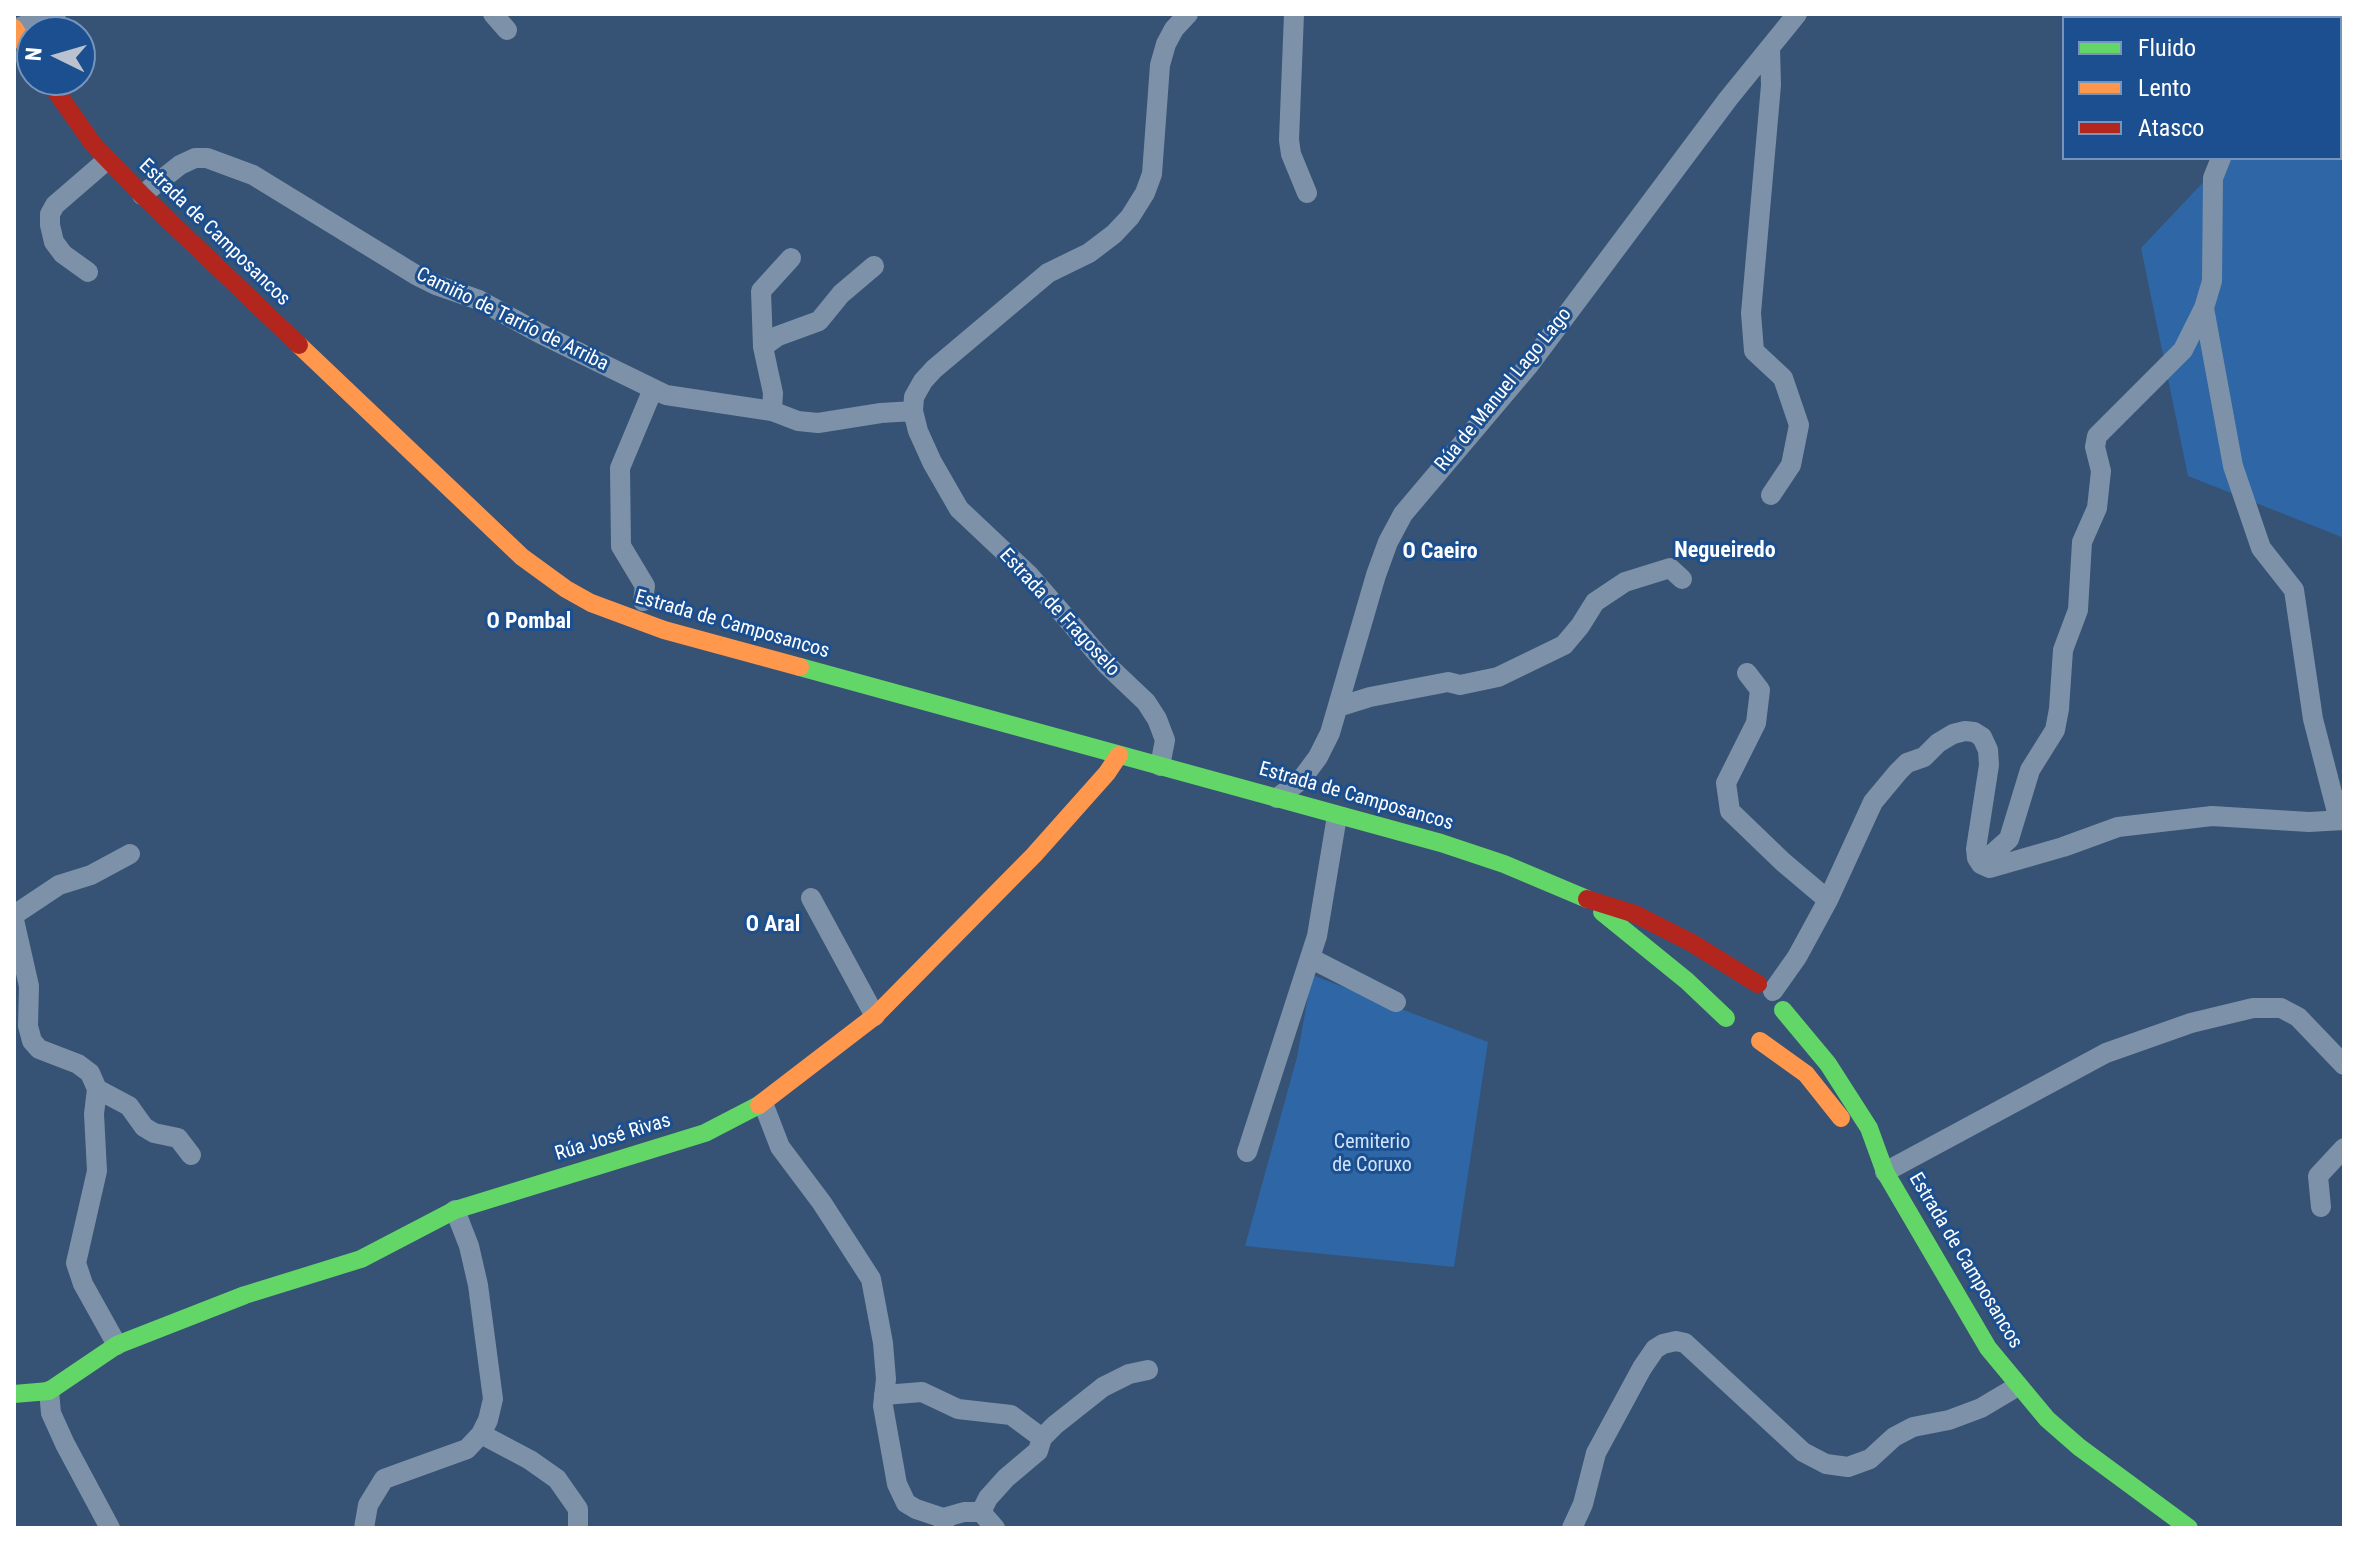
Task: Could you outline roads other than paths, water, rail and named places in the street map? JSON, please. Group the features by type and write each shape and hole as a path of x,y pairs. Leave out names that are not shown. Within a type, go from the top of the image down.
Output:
{"main road":[{"name":"Estrada de Camposancos","path":"58,96 78,126 142,195 522,557 566,589 618,614 664,630 1441,843 1504,864 1587,899 1635,914 1692,943 1766,987 1780,999 1783,1010 1828,1064 1869,1128 1885,1172"},
{"name":"Rúa José Rivas","path":"14,1394 49,1391 117,1345 258,1290 361,1259 455,1210 705,1133 763,1103 875,1016 1034,855 1119,755"},
{"name":"Estrada de Camposancos","path":"1587,899 1687,981 1741,1033 1806,1074 1885,1172 1961,1305 1988,1348 2018,1386 2047,1419 2079,1447 2189,1528"},
{"path":"1766,987 1750,984 1734,993 1726,1010 1741,1033 1768,1038 1780,1027 1783,1010"}],"street":[{"path":"913,411 914,397 934,369 1048,273 1089,253 1130,217 1145,193 1152,174 1160,65 1166,44 1174,29 1188,14"},
{"path":"1294,14 1289,140 1291,154 1307,193"},
{"name":"Rúa de Manuel Lago Lago","path":"1277,798 1301,780 1318,757 1338,707 1376,575 1403,514 1529,365 1728,99 1797,14"},
{"path":"1770,48 1771,85 1751,313 1754,351 1783,378 1799,425 1791,465 1771,495"},
{"name":"Camiño de Tarrío de Arriba","path":"142,195 180,165 195,158 207,158 253,175 416,275 479,300 666,395 772,411 798,421 818,423 913,411"},
{"path":"88,272 63,254 54,242 50,214 55,205 107,160"},
{"path":"1981,864 2009,839 2030,770 2055,730 2063,650 2078,610 2082,542 2097,508 2101,471 2095,447 2097,436 2183,350 2204,308 2212,281 2213,178 2220,160"},
{"path":"772,411 773,393 763,347 761,291 791,258"},
{"path":"763,347 778,336 819,321 841,294 874,266"},
{"path":"1766,987 1797,957 1828,900 1873,802 1907,763 1924,757 1953,734 1974,732 1982,737 1988,750 1989,765 1976,849 1981,864 1990,868 2118,827 2212,816 2309,822 2341,820 2313,719 2294,590 2261,548 2233,466 2204,308"},
{"path":"643,601 645,586 621,546 620,468 653,389"},
{"name":"Estrada de Fragoselo","path":"913,411 932,462 959,509 1029,575 1107,665 1146,702 1165,740 1160,766"},
{"path":"1338,707 1370,697 1448,682 1460,685 1498,677 1564,645 1595,602 1625,582 1670,568 1682,579"},
{"path":"1747,673 1760,690 1759,701 1756,723 1726,783 1730,811 1828,900"},
{"path":"1247,1152 1317,936 1337,816"},
{"path":"117,1345 83,1284 76,1263 97,1171 94,1114 97,1089 90,1073 78,1064 39,1049 32,1041 28,1026 29,986 14,918 59,885 91,875 130,854"},
{"path":"811,898 875,1016"},
{"path":"1310,958 1396,1002"},
{"path":"1885,1172 2106,1053 2191,1023 2253,1008 2281,1008 2298,1017 2344,1065"},
{"path":"97,1089 129,1106 144,1127 154,1133 178,1138 191,1155"},
{"path":"763,1103 780,1147 822,1203 871,1279 883,1343 886,1379 883,1406 899,1492 906,1503 943,1523 964,1512 981,1512 995,1528"},
{"path":"2321,1207 2318,1176 2344,1148"},
{"path":"364,1528 368,1505 384,1479 467,1449 481,1434 488,1420 493,1399 478,1285 469,1246 455,1210"},
{"path":"1572,1528 1583,1504 1596,1453 1642,1368 1655,1349 1663,1344 1676,1341 1685,1343 1803,1452 1826,1464 1848,1467 1870,1459 1894,1437 1913,1427 1970,1412 2018,1386"},
{"path":"981,1512 988,1498 1006,1478 1038,1451 1042,1438 1103,1387 1129,1374 1148,1370"},
{"path":"49,1391 51,1413 110,1528"},
{"path":"884,1395 922,1392 958,1409 1011,1415 1042,1438"},
{"path":"481,1434 530,1460 557,1479 578,1509 578,1528"}],"district":[{"name":"Negueiredo","path":"1725,551"},
{"name":"O Caeiro","path":"1440,552"},
{"name":"O Pombal","path":"529,622"},
{"name":"O Aral","path":"773,925"}],"park label":[{"name":"Cemiterio de Coruxo","path":"1372,1154"}]}
